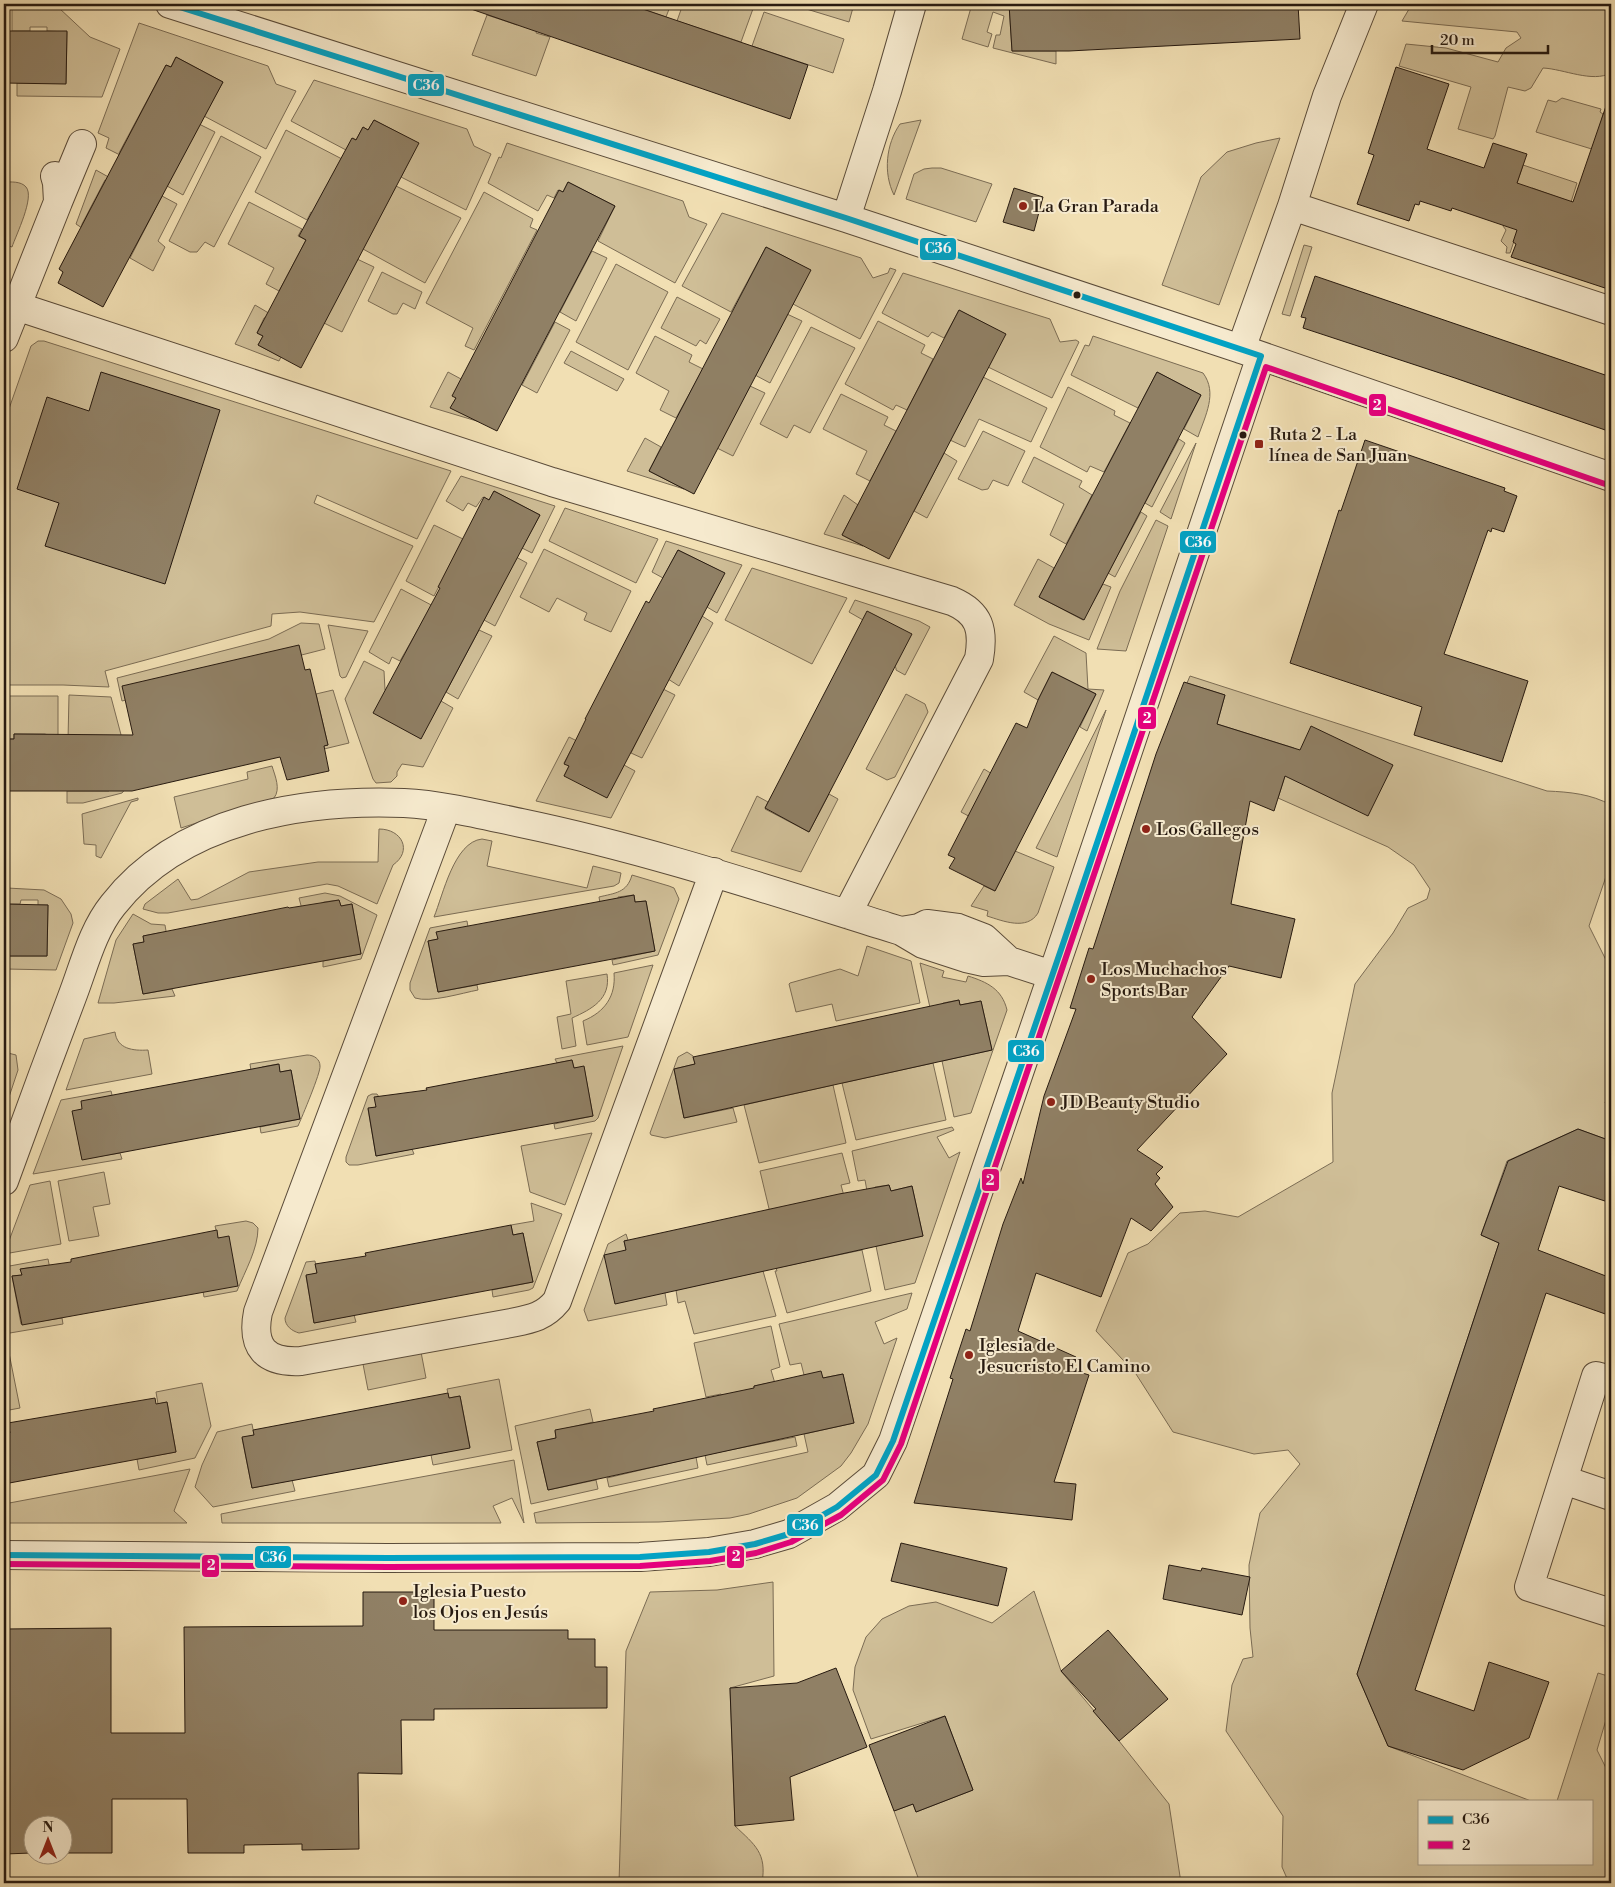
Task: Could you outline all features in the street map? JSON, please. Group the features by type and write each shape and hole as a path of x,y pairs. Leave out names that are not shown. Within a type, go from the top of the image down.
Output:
{"street":[{"path":"170,4 846,218 1251,353 1611,477"},
{"path":"846,218 887,91 912,4"},
{"path":"4,1555 378,1558 640,1557 709,1552 755,1544 789,1534 837,1507 876,1475 893,1440 1052,975 1251,353 1292,206 1327,96 1364,4"},
{"path":"4,338 56,189 82,144"},
{"path":"1292,206 1611,311"},
{"path":"16,306 552,482 964,606 974,615 979,625 982,642 979,659 847,914"},
{"path":"4,1181 94,940 111,907 126,889 176,849 225,827 266,815 317,807 379,803 408,804 446,809 600,840 714,872 901,931 919,928 927,924 958,928 984,938 1009,961 1052,975"},
{"path":"446,809 258,1312 255,1334 261,1347 274,1358 288,1362 301,1362 511,1323 539,1316 549,1311 557,1301 714,872"},
{"path":"1611,1380 1596,1376 1529,1587 1611,1613"},
{"path":"1564,1480 1611,1496"}],"shaded area":[{"path":"525,4 546,4 536,33 550,37 536,76 472,55 487,15 517,25"},
{"path":"628,4 671,4 666,17"},
{"path":"683,4 748,4 754,6 741,42 677,21"},
{"path":"790,4 854,4 849,22"},
{"path":"972,4 1009,4 1012,51 1056,51 1056,64 993,48 996,35 1000,35 1004,16 993,12 987,32 992,34 988,47 962,39"},
{"path":"1412,4 1528,4 1533,7 1533,4 1611,4 1611,73 1595,77 1543,68 1531,88 1525,91 1508,87 1493,139 1458,129 1471,87 1399,66 1406,44 1446,48 1498,62 1506,48 1521,38 1517,32 1402,21"},
{"path":"12,8 59,8 90,37 120,49 102,97 17,96 17,83 66,83 67,32 47,31 47,27 30,27 30,31 12,31"},
{"path":"764,12 844,39 833,73 752,46"},
{"path":"139,23 268,66 276,84 296,91 266,149 204,116 223,82 176,57 171,67 166,65 119,153 120,155 106,148 109,138 98,133"},
{"path":"314,80 467,129 474,146 491,154 466,210 401,177 418,143 374,120 368,130 363,127 356,140 353,138 346,150 291,121"},
{"path":"1562,98 1601,109 1600,112 1603,114 1595,150 1536,132 1548,100 1556,102"},
{"path":"921,120 894,195 887,168 892,140 900,124"},
{"path":"199,124 215,132 183,195 167,186"},
{"path":"286,130 342,159 317,215 311,212 307,220 255,192"},
{"path":"221,136 261,157 214,247 205,242 197,252 190,252 169,241"},
{"path":"1280,138 1219,305 1162,285 1201,177 1227,152"},
{"path":"507,143 683,201 689,217 707,224 675,283 598,241 615,206 568,182 563,192 558,190 554,198 547,195 538,211 488,183"},
{"path":"1523,165 1577,183 1571,202 1532,188 1510,253 1506,253 1507,247 1501,241 1506,230 1503,226"},
{"path":"941,168 992,184 976,222 906,199 914,174 924,169"},
{"path":"96,170 112,179 111,183 105,180 82,224 82,228 76,224"},
{"path":"4,182 16,182 24,185 28,192 28,199 24,216 12,247 6,245 4,251 6,242"},
{"path":"396,186 461,218 425,283 363,249"},
{"path":"484,192 533,219 530,227 537,230 474,350 465,346 473,328 426,303"},
{"path":"162,196 177,204 158,241 165,247 153,271 130,258"},
{"path":"249,202 302,229 298,236 306,240 279,291 266,284 274,268 228,244"},
{"path":"722,213 861,258 873,278 888,273 890,268 896,270 860,339 793,304 810,270 766,247 731,312 682,286"},
{"path":"1304,245 1312,247 1290,316 1282,314"},
{"path":"592,251 607,258 576,321 560,312"},
{"path":"357,259 374,267 342,332 324,323"},
{"path":"616,264 668,292 628,370 576,342"},
{"path":"382,272 422,292 415,309 403,303 397,314 393,314 368,301"},
{"path":"903,273 1050,319 1060,342 1076,340 1079,342 1052,398 988,367 1005,334 959,310 944,338 932,332 928,337 882,313"},
{"path":"677,297 720,319 706,344 700,340 696,346 661,328"},
{"path":"255,305 272,315 264,318 257,333 263,336 258,345 281,357 279,361 235,344"},
{"path":"787,314 802,321 770,383 755,375"},
{"path":"878,321 925,345 921,353 933,359 907,410 896,405 893,410 845,384"},
{"path":"555,322 570,330 537,393 522,385"},
{"path":"811,327 855,348 810,433 794,425 787,438 760,424"},
{"path":"655,336 692,355 689,362 703,369 676,418 660,410 669,391 636,373"},
{"path":"1093,336 1203,373 1210,388 1210,397 1207,413 1198,437 1184,429 1201,395 1157,372 1138,408 1071,375 1085,345 1089,346"},
{"path":"38,341 44,341 451,471 417,539 317,495 314,503 413,546 374,622 300,612 272,614 271,626 105,671 109,687 4,685 4,423 31,346"},
{"path":"571,351 624,379 617,391 564,363"},
{"path":"448,372 461,379 451,408 480,422 430,407"},
{"path":"983,377 1047,408 1031,442 979,419 965,447 950,440"},
{"path":"750,386 765,393 733,456 717,448"},
{"path":"1068,387 1115,411 1114,415 1130,423 1104,472 1090,466 1087,472 1040,447"},
{"path":"841,394 888,417 884,425 896,431 870,481 856,474 867,451 823,429"},
{"path":"983,431 1025,451 1008,486 993,480 988,489 982,490 958,479"},
{"path":"645,438 661,447 649,471 684,489 627,471"},
{"path":"1179,439 1185,443 1152,507 1145,503"},
{"path":"1196,443 1171,519 1160,512"},
{"path":"944,453 957,461 927,518 914,511"},
{"path":"1034,457 1082,481 1079,487 1092,495 1066,544 1050,535 1064,504 1022,482"},
{"path":"461,476 555,506 532,553 522,548 540,515 494,491 489,500 483,497 476,507 468,503 463,511 446,501"},
{"path":"844,495 858,505 842,535 863,546 824,534"},
{"path":"565,508 658,539 636,583 549,541"},
{"path":"1141,512 1147,516 1115,577 1108,573"},
{"path":"1156,520 1168,526 1126,651 1097,649 1120,591"},
{"path":"434,525 463,539 434,596 406,581"},
{"path":"666,541 742,565 717,613 707,607 724,573 678,550 663,578 652,572"},
{"path":"544,549 631,591 611,632 584,620 587,613 557,598 549,612 520,597"},
{"path":"516,557 527,563 495,626 484,620"},
{"path":"1038,559 1054,568 1039,597 1083,620 1103,584 1111,587 1089,640 1049,624 1014,605"},
{"path":"752,568 847,598 812,664 725,620"},
{"path":"401,589 435,607 425,617 400,661 392,657 389,664 369,652"},
{"path":"855,600 919,621 930,627 905,675 896,670 863,620 849,612"},
{"path":"702,616 713,623 679,686 668,679"},
{"path":"301,623 319,624 325,649 122,701 117,678 269,639"},
{"path":"328,625 368,631 346,677 342,678 340,676"},
{"path":"479,630 492,636 458,699 446,692"},
{"path":"1054,636 1086,653 1088,689 1104,690 1087,731 1080,727 1096,694 1052,672 1038,700 1024,692"},
{"path":"364,661 384,671 385,690 441,701 453,708 423,767 402,764 397,772 397,776 391,782 376,783 373,779 345,699"},
{"path":"1190,676 1547,791 1580,794 1596,798 1611,805 1611,862 1589,926 1611,970 1611,1084 1605,1103 1611,1106 1611,1141 1578,1129 1507,1161 1481,1235 1499,1243 1357,1674 1388,1746 1528,1800 1418,1800 1418,1864 1592,1864 1592,1800 1557,1800 1598,1673 1611,1677 1611,1703 1597,1750 1611,1778 1611,1883 1289,1883 1282,1867 1283,1816 1226,1731 1232,1685 1243,1659 1253,1657 1250,1628 1249,1565 1260,1513 1300,1464 1288,1450 1254,1454 1173,1432 1136,1374 1096,1331 1128,1253 1148,1244 1180,1213 1205,1211 1238,1217 1333,1162 1332,1093 1355,984 1393,933 1408,908 1427,899 1430,889 1414,865 1388,847 1278,798 1294,748 1217,724 1225,695 1187,683"},
{"path":"663,689 675,695 642,758 631,753"},
{"path":"333,690 349,743 324,749 323,746 328,745 316,694"},
{"path":"906,694 925,704 928,712 895,777 887,780 866,769"},
{"path":"69,695 111,697 133,780 122,793 83,803 67,803 67,791 109,791 68,740"},
{"path":"4,696 58,696 58,740 45,734 14,734 14,739 4,739"},
{"path":"1106,710 1057,857 1036,848"},
{"path":"569,737 581,743 571,750 564,763 569,766 564,776 624,765 635,771 611,818 536,801"},
{"path":"272,766 277,787 274,798 181,828 174,797 248,779 247,772"},
{"path":"984,769 997,777 976,820 961,812"},
{"path":"829,794 838,799 801,872 731,851 757,796 768,802 765,809 809,832"},
{"path":"138,798 138,800 131,802 101,858 96,856 96,845 84,844 82,814"},
{"path":"379,829 394,833 399,837 403,847 399,859 393,865 377,904 338,886 327,884 168,913 158,913 143,909 145,904 178,879 191,900 198,899 249,872 318,862 378,862"},
{"path":"482,839 492,841 487,866 587,888 593,866 621,873 619,883 614,886 434,917 457,859 472,842"},
{"path":"1015,851 1054,867 1038,913 1028,922 1021,923 1007,922 987,916 988,911 971,906 984,886 995,891"},
{"path":"632,875 674,888 679,899 658,955 613,965 612,960 655,951 646,901 635,902 634,895 618,897 619,906 601,909 599,897 624,889"},
{"path":"7,888 44,890 61,899 71,914 73,923 56,970 6,969 6,956 47,956 48,905 38,905 38,900 21,900 20,904 7,904"},
{"path":"325,893 340,896 377,915 361,959 323,967 323,961 361,954 352,904 341,906 339,900 324,902 303,913 299,898"},
{"path":"133,914 151,924 165,925 167,937 159,933 143,936 144,942 133,944 143,994 172,989 175,996 98,1003 116,940"},
{"path":"467,921 469,933 428,941 438,992 477,985 478,990 437,998 415,998 410,990 410,983 430,928"},
{"path":"867,946 911,961 920,1003 836,1021 832,1004 796,1012 790,983 840,969 858,976"},
{"path":"920,963 944,971 942,977 966,982 968,976 981,981 993,987 1005,1003 1007,1010 971,1113 954,1117 942,1061 992,1050 981,1001 960,1005 959,1000 943,1003 944,1009 931,1012"},
{"path":"653,965 628,1037 587,1045 583,1021 597,1013 608,1002 613,989 614,973"},
{"path":"607,974 606,990 603,997 593,1007 572,1018 576,1046 562,1049 557,1017 571,1014 566,981"},
{"path":"115,1032 119,1042 127,1048 148,1050 152,1074 66,1090 84,1039"},
{"path":"623,1046 598,1118 595,1121 555,1129 554,1124 593,1116 584,1067 574,1068 572,1060 557,1063 555,1059"},
{"path":"4,1052 16,1055 18,1070 4,1112"},
{"path":"687,1052 693,1056 695,1064 674,1069 684,1118 733,1108 737,1122 665,1138 651,1135 650,1133 678,1057"},
{"path":"307,1055 318,1059 320,1070 298,1126 261,1133 260,1127 300,1119 291,1070 280,1072 278,1064 262,1067 252,1077 250,1064"},
{"path":"933,1063 946,1120 856,1140 842,1083"},
{"path":"833,1085 846,1143 759,1163 744,1105"},
{"path":"111,1091 114,1103 73,1112 82,1159 120,1153 122,1159 33,1174 61,1100"},
{"path":"377,1094 379,1097 376,1107 368,1109 376,1156 412,1149 414,1154 358,1165 349,1165 346,1162 346,1157 368,1096"},
{"path":"952,1127 954,1130 937,1137 949,1158 960,1152 915,1283 885,1290 876,1246 923,1236 912,1186 891,1191 889,1185 875,1187 875,1189 867,1191 865,1180 858,1181 852,1151"},
{"path":"592,1133 565,1205 530,1192 521,1146"},
{"path":"842,1153 850,1183 841,1185 844,1196 817,1199 771,1217 760,1171"},
{"path":"104,1172 110,1204 93,1207 99,1236 69,1241 58,1181"},
{"path":"50,1181 61,1244 4,1254 30,1185"},
{"path":"531,1203 562,1214 533,1288 493,1297 492,1290 533,1282 523,1233 513,1235 511,1225 534,1221"},
{"path":"246,1221 253,1223 258,1228 256,1244 237,1291 204,1297 203,1291 218,1238 215,1226"},
{"path":"626,1234 628,1240 624,1241 626,1250 665,1293 667,1305 588,1321 584,1310 608,1244"},
{"path":"862,1250 871,1291 787,1313 775,1271 777,1271 776,1268"},
{"path":"48,1259 50,1269 34,1271 34,1267 21,1269 22,1275 12,1276 21,1324 62,1318 63,1324 4,1334 4,1267"},
{"path":"315,1261 317,1273 306,1276 314,1323 354,1315 356,1322 299,1333 289,1328 285,1318 306,1262"},
{"path":"763,1271 776,1316 694,1334 685,1301 678,1303 676,1290"},
{"path":"912,1293 907,1309 875,1322 884,1344 897,1338 868,1424 841,1466 797,1498 749,1514 730,1518 659,1522 536,1523 534,1513 808,1452 804,1434 854,1423 843,1374 823,1378 804,1375 801,1363 790,1365 779,1324"},
{"path":"771,1326 780,1367 771,1370 776,1387 769,1383 754,1386 755,1393 723,1399 721,1394 706,1397 694,1343"},
{"path":"7,1343 20,1408 4,1411 4,1344"},
{"path":"421,1352 426,1378 368,1390 363,1364"},
{"path":"499,1379 512,1450 433,1465 431,1455 470,1447 460,1396 449,1398 447,1389"},
{"path":"202,1383 211,1426 195,1458 139,1470 137,1459 176,1452 167,1402 158,1404 156,1392"},
{"path":"590,1409 593,1422 555,1431 556,1438 537,1442 548,1490 596,1480 598,1489 531,1504 515,1426"},
{"path":"252,1424 254,1435 242,1438 252,1488 292,1480 295,1491 213,1507 195,1487 202,1465 217,1432"},
{"path":"795,1437 797,1446 707,1465 705,1455"},
{"path":"696,1457 698,1468 609,1487 607,1478"},
{"path":"514,1460 524,1523 512,1498 493,1506 501,1523 222,1523 221,1514"},
{"path":"190,1469 174,1511 187,1523 4,1523 4,1504"},
{"path":"773,1582 774,1676 730,1688 735,1826 758,1850 763,1864 762,1883 619,1883 626,1651 650,1592 717,1590"},
{"path":"1034,1591 1061,1671 1169,1804 1181,1883 920,1883 894,1811 913,1804 916,1812 973,1790 945,1716 871,1739 853,1690 855,1667 866,1637 882,1619 909,1606 936,1602 992,1623"}],"building":[{"path":"472,4 628,4 808,65 790,119 471,9"},
{"path":"1009,4 1298,4 1300,39 1069,51 1012,51"},
{"path":"4,31 67,31 66,84 4,83"},
{"path":"176,57 223,82 103,307 58,283 63,272 59,269 166,65 171,67"},
{"path":"1396,67 1449,84 1427,149 1484,168 1493,143 1527,154 1517,183 1573,202 1606,106 1611,107 1611,290 1511,257 1516,244 1513,242 1517,230 1452,208 1451,211 1420,201 1419,205 1415,204 1409,221 1357,204 1374,155 1368,153"},
{"path":"374,120 419,143 301,368 258,345 263,336 257,333 306,240 299,236 352,138 356,140 363,127 368,130"},
{"path":"568,182 615,206 497,431 450,408 456,398 452,396 559,190 563,192"},
{"name":"La Gran Parada","path":"1014,188 1043,197 1034,231 1003,222"},
{"path":"766,247 811,270 694,494 649,471"},
{"path":"1315,276 1611,377 1611,432 1303,328 1306,318 1301,317"},
{"path":"959,310 1006,334 889,559 842,535"},
{"path":"101,372 220,410 165,584 45,546 59,503 17,489 47,397 89,411"},
{"path":"1157,372 1201,395 1084,620 1039,597"},
{"path":"1365,440 1505,488 1504,491 1517,496 1504,532 1492,528 1491,532 1488,530 1444,654 1528,681 1502,762 1414,735 1422,707 1290,663 1339,510 1341,511"},
{"path":"494,491 540,515 421,739 373,713 440,588 438,587 484,497 489,500"},
{"path":"678,550 725,573 607,798 564,776 569,766 564,764 646,601 649,603"},
{"path":"867,611 912,634 809,832 765,808"},
{"path":"299,645 305,670 310,669 316,694 328,745 324,746 329,771 287,780 280,757 132,791 4,791 4,739 14,739 14,734 133,735 122,686"},
{"path":"1052,672 1096,694 995,891 949,868 955,858 948,855 1016,723 1027,728"},
{"path":"1184,682 1225,695 1217,724 1300,750 1311,726 1393,765 1368,816 1285,776 1274,811 1250,801 1231,904 1295,919 1281,978 1229,966 1192,1017 1227,1054 1137,1150 1163,1167 1156,1174 1160,1178 1155,1184 1173,1207 1151,1231 1131,1218 1101,1297 1036,1273 1018,1331 1076,1357 1073,1370 1089,1375 1054,1482 1076,1484 1072,1520 914,1503 953,1379 950,1378 966,1329 970,1331 1003,1224 1021,1178 1023,1184 1044,1096 1076,1009 1070,1008 1089,948 1093,949 1156,754"},
{"path":"634,895 635,902 646,901 655,951 438,992 428,941 438,939 436,932"},
{"path":"339,900 341,906 352,904 361,954 143,994 133,944 144,942 143,936 288,907"},
{"path":"4,904 48,905 47,956 4,956"},
{"path":"959,1000 960,1005 981,1001 992,1050 684,1118 674,1069 695,1064 693,1057"},
{"path":"572,1060 574,1068 584,1066 593,1116 376,1156 368,1108 376,1107 374,1097 427,1090 426,1088"},
{"path":"279,1064 280,1072 291,1070 300,1119 82,1160 72,1111 82,1109 81,1101"},
{"path":"1578,1129 1611,1141 1611,1203 1559,1186 1538,1250 1611,1278 1611,1316 1546,1293 1415,1690 1474,1711 1489,1662 1549,1682 1529,1738 1463,1770 1388,1746 1357,1674 1499,1243 1481,1235 1508,1161"},
{"path":"889,1185 891,1191 912,1186 923,1236 615,1304 604,1255 626,1250 624,1241 839,1194"},
{"path":"511,1225 513,1235 523,1233 533,1282 314,1323 306,1275 317,1273 315,1264 366,1256 365,1253"},
{"path":"217,1230 218,1238 229,1236 238,1286 22,1325 12,1276 22,1275 20,1269 71,1262 71,1259"},
{"path":"821,1371 823,1378 843,1374 854,1423 548,1490 537,1442 556,1438 555,1430 654,1411 653,1409 754,1388 754,1386"},
{"path":"448,1393 449,1398 460,1396 470,1448 252,1488 242,1437 254,1435 253,1430"},
{"path":"155,1398 156,1404 167,1402 176,1452 4,1484 4,1434 10,1433 8,1423"},
{"path":"901,1543 1007,1568 998,1606 891,1581"},
{"path":"1169,1565 1201,1571 1202,1568 1250,1577 1242,1615 1163,1599"},
{"path":"363,1592 434,1592 434,1630 568,1630 568,1639 595,1639 595,1667 607,1667 607,1708 434,1709 434,1720 401,1720 402,1774 358,1773 359,1849 302,1850 302,1844 244,1845 244,1853 188,1853 187,1799 112,1799 112,1853 72,1853 72,1814 22,1814 22,1853 4,1854 4,1629 111,1628 111,1733 185,1733 184,1627 363,1626"},
{"path":"1108,1630 1168,1699 1119,1741 1093,1711 1096,1709 1061,1671"},
{"path":"836,1668 867,1747 790,1777 794,1820 735,1826 730,1688 797,1683"},
{"path":"945,1716 973,1790 916,1812 913,1804 894,1811 869,1745"}],"transit line":[{"name":"C36","path":"4,1555 388,1558 640,1557 709,1552 755,1544 789,1534 837,1507 876,1475 893,1441 1261,356 846,218 170,4"},
{"name":"2","path":"4,1564 388,1567 640,1566 710,1561 756,1553 791,1542 841,1515 883,1480 901,1444 1266,367 1608,485"}],"place":[{"name":"La Gran Parada","path":"1023,206"},
{"name":"Ruta 2 - La línea de San Juan","path":"1259,444"},
{"name":"Los Gallegos","path":"1146,829"},
{"name":"Los Muchachos Sports Bar","path":"1091,979"},
{"name":"JD Beauty Studio","path":"1051,1102"},
{"name":"Iglesia de Jesucristo El Camino","path":"969,1355"},
{"name":"Iglesia Puesto los Ojos en Jesús","path":"403,1601"}]}
